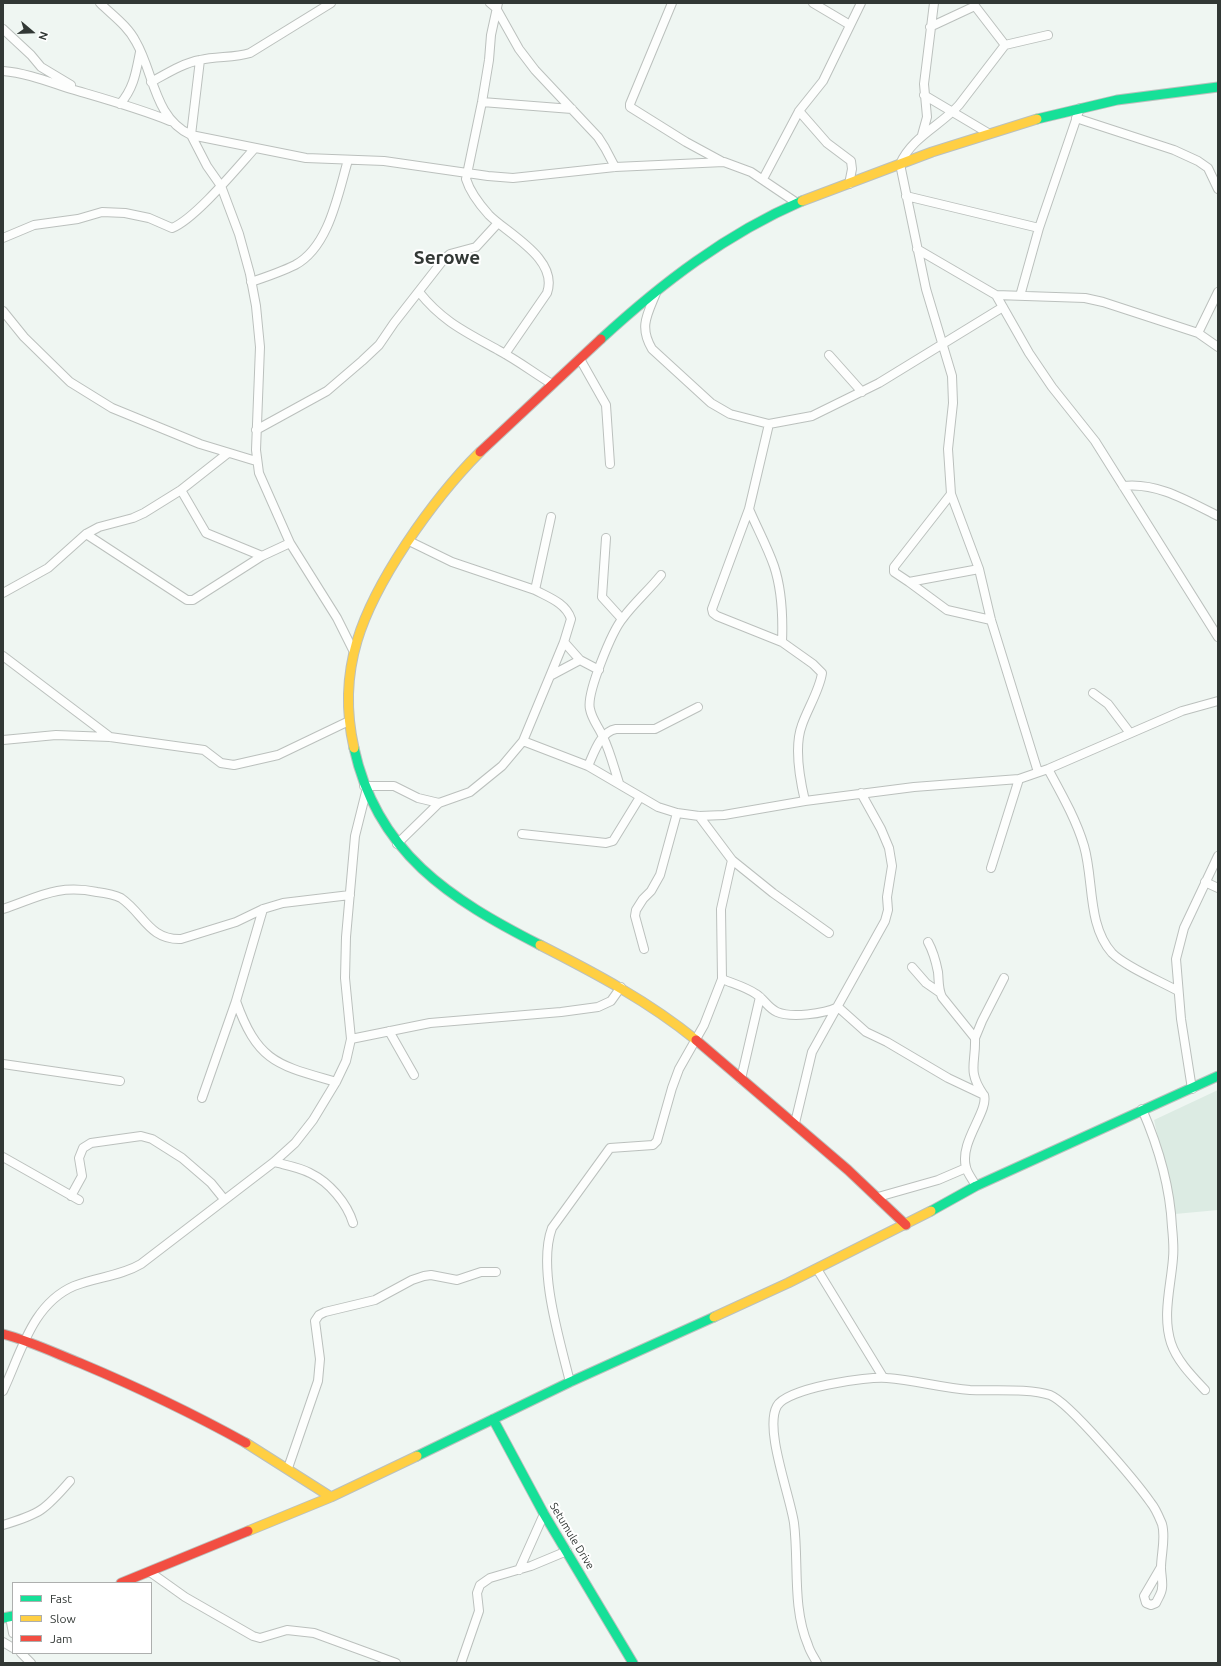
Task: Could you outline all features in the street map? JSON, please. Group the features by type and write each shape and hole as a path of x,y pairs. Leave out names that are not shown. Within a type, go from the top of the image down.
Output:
{"street":[{"path":"100,3 122,23 136,41 163,110 171,122 183,132 191,135 306,158 384,161 513,178 615,167 724,162"},
{"path":"151,82 175,69 200,60 239,57 250,53 332,3"},
{"path":"672,3 630,107 686,142 724,162 740,167 763,179 797,203"},
{"path":"813,3 850,25"},
{"path":"763,179 799,111 823,81 861,3"},
{"path":"922,135 927,117 924,95 930,27 934,3"},
{"path":"495,5 519,49 535,70 572,109 605,148 615,167"},
{"path":"495,5 482,102 466,173 466,179 470,189 481,205 498,223 517,236 531,249 544,268 549,282 547,293 505,354"},
{"path":"930,27 976,6 1005,45"},
{"path":"3,29 31,55 41,67 82,92"},
{"path":"1038,772 991,620 979,569 951,494 948,450 953,388 952,376 926,289 900,164 909,149 922,135 952,113 1005,45 1048,35"},
{"path":"120,104 129,93 134,80 140,51"},
{"path":"200,60 191,135 207,166 221,186 239,234 252,282 260,347 256,461 262,484 290,543 337,618 353,650"},
{"path":"3,71 23,74 140,109 171,122"},
{"path":"906,1225 878,1197 795,1123 663,1014 621,987 478,912 441,887 409,857 397,844 372,806 365,789 349,721 348,688 353,650 359,631 375,595 409,541 453,480 497,435 657,290 710,251 797,203 988,133 1080,108 1110,102 1218,87"},
{"path":"924,95 988,133"},
{"path":"482,102 572,109"},
{"path":"1020,296 1039,228 1080,108"},
{"path":"799,111 827,143 851,161 852,169 849,184"},
{"path":"1076,118 1174,150 1198,160 1208,168 1218,189"},
{"path":"3,238 34,225 78,219 102,212 125,213 149,218 172,228 187,218 221,186 256,148"},
{"path":"252,282 295,265 311,252 329,225 348,160"},
{"path":"906,196 1039,228"},
{"path":"256,430 334,387 379,345 394,323 447,256 476,246 498,223"},
{"path":"917,249 996,295 1085,298 1103,302 1198,333 1218,347"},
{"path":"657,290 646,319 644,329 646,339 652,349 711,403 720,409 769,424 812,416 862,392 943,345 1003,307"},
{"path":"419,292 449,323 505,354 552,384"},
{"path":"1198,333 1218,292"},
{"path":"996,295 1029,353 1052,387 1095,441 1218,636"},
{"path":"3,312 24,337 70,382 112,408 129,416 228,453 256,461"},
{"path":"829,355 862,392"},
{"path":"580,359 606,405 610,464"},
{"path":"769,424 749,509 712,609 713,613 782,642 813,664 822,673 801,726 798,741 801,783 806,802"},
{"path":"3,593 48,568 86,534 99,527 133,518 144,513 181,490 228,453"},
{"path":"1122,486 1145,486 1158,489 1218,516"},
{"path":"181,490 206,533 262,556"},
{"path":"951,494 894,567 894,572 948,610 991,620"},
{"path":"749,509 774,565 782,609 782,642"},
{"path":"535,590 551,517"},
{"path":"86,534 187,600 198,598 262,556 290,543"},
{"path":"606,538 602,597 622,619"},
{"path":"397,844 440,803 470,792 489,778 524,741 564,642 570,623 570,615 561,605 535,590 452,562 409,541"},
{"path":"909,582 979,569"},
{"path":"620,783 603,736 593,719 589,703 612,635 622,619 644,596 661,575"},
{"path":"564,642 580,660 599,670"},
{"path":"3,656 110,737"},
{"path":"550,676 580,660"},
{"path":"1093,692 1108,704 1130,733"},
{"path":"524,741 588,766 620,783 658,807 677,813 699,816 724,815 914,786 1019,779 1048,769 1182,712 1218,701"},
{"path":"588,766 603,736 609,731 616,729 655,729 662,727 698,707"},
{"path":"3,740 56,735 110,737 204,750 221,763 234,765 285,752 349,721"},
{"path":"1048,769 1071,814 1084,845 1097,925 1102,939 1113,953 1124,962 1178,990"},
{"path":"992,868 1019,779"},
{"path":"365,789 394,786 418,798 440,803"},
{"path":"3,1391 35,1319 52,1300 73,1287 101,1277 131,1270 274,1162 295,1143 313,1120 336,1082 346,1061 351,1039 344,978 355,836 365,789"},
{"path":"795,1123 812,1052 884,921 892,870 889,848 862,793"},
{"path":"522,834 606,842 613,841 640,797"},
{"path":"644,949 635,916 636,910 643,899 651,891 660,875 677,813"},
{"path":"699,816 732,860 773,893 829,933"},
{"path":"1192,1089 1178,990 1176,958 1184,928 1218,856"},
{"path":"570,1382 554,1316 549,1281 547,1257 550,1232 557,1219 610,1148 653,1145 657,1141 672,1088 712,1007 722,979 721,910 732,860"},
{"path":"1205,882 1218,888"},
{"path":"3,917 4,908 55,890 86,890 115,895 121,898 152,931 164,938 181,939 236,922 263,909 283,903 350,894"},
{"path":"202,1098 236,1002 263,909"},
{"path":"928,942 937,966 939,992"},
{"path":"912,967 926,983 939,992 975,1038"},
{"path":"976,1186 966,1168 969,1138 984,1104 984,1095 976,1084 972,1069 975,1038 982,1020 1004,978"},
{"path":"722,979 748,989 778,1012 789,1015 822,1012 838,1007"},
{"path":"351,1039 430,1023 561,1012 598,1007 610,1001 621,987"},
{"path":"741,1079 760,997"},
{"path":"236,1002 244,1025 255,1043 265,1054 280,1064 336,1082"},
{"path":"838,1007 866,1032 887,1042 948,1078 984,1095"},
{"path":"389,1031 414,1075"},
{"path":"3,1064 120,1081"},
{"path":"124,1582 331,1497 570,1382 816,1269 906,1225 976,1186 1218,1076"},
{"path":"1142,1110 1157,1142 1167,1185 1172,1226 1173,1257 1167,1302 1168,1328 1171,1344 1182,1364 1205,1390"},
{"path":"3,1157 75,1198 82,1176 79,1158 84,1148 91,1143 141,1136 152,1138 182,1158 211,1183 224,1199"},
{"path":"274,1162 308,1172 319,1177 348,1210 353,1223"},
{"path":"878,1197 938,1180 966,1168"},
{"path":"816,1269 883,1377"},
{"path":"288,1468 319,1375 320,1359 315,1321 319,1315 375,1300 412,1280 424,1276 431,1275 457,1280 481,1272 496,1272"},
{"path":"3,1334 25,1340 157,1396 242,1441 288,1468 331,1497"},
{"path":"817,1663 808,1646 802,1627 793,1522 776,1447 772,1418 779,1403 794,1393 866,1378 883,1377 968,1390 1044,1394 1058,1400 1118,1462 1151,1503 1162,1526 1164,1541 1161,1567"},
{"name":"Setumule Drive","path":"493,1420 544,1514 633,1663"},
{"path":"3,1525 31,1517 44,1510 70,1481"},
{"path":"519,1570 544,1514"},
{"path":"461,1663 479,1611 477,1593 480,1585 490,1578 519,1570 567,1551"},
{"path":"150,1572 185,1597 253,1636 260,1638 287,1630 314,1633 396,1663"},
{"path":"9,1617 12,1629"},
{"path":"3,1642 12,1647"},
{"path":"22,1654 31,1663"}],"shaded area":[{"path":"1218,1090 1218,1210 1175,1214 1154,1120"}],"traffic: fast":[{"path":"1037,119 1117,100 1218,87"},
{"path":"601,339 647,298 696,261 747,229 802,201"},
{"path":"354,748 365,785 380,817 399,844 422,869 476,910 540,945"},
{"path":"931,1211 976,1186 1218,1076"},
{"path":"417,1456 570,1382 714,1317"},
{"path":"493,1419 544,1514 633,1663"},
{"path":"3,1618 12,1616"}],"traffic: slow":[{"path":"802,201 932,152 1037,119"},
{"path":"354,748 349,719 348,692 351,666 357,641 366,616 377,592 414,532 450,485 480,452"},
{"path":"540,945 621,988 678,1026 696,1040"},
{"path":"714,1317 788,1283 931,1211"},
{"path":"246,1443 331,1497"},
{"path":"248,1531 331,1497 417,1456"}],"traffic: jam":[{"path":"480,452 601,339"},
{"path":"696,1040 848,1170 906,1225"},
{"path":"3,1334 42,1347 122,1381 185,1411 246,1443"},
{"path":"123,1582 248,1531"}],"district":[{"name":"Serowe","path":"447,258"}]}
